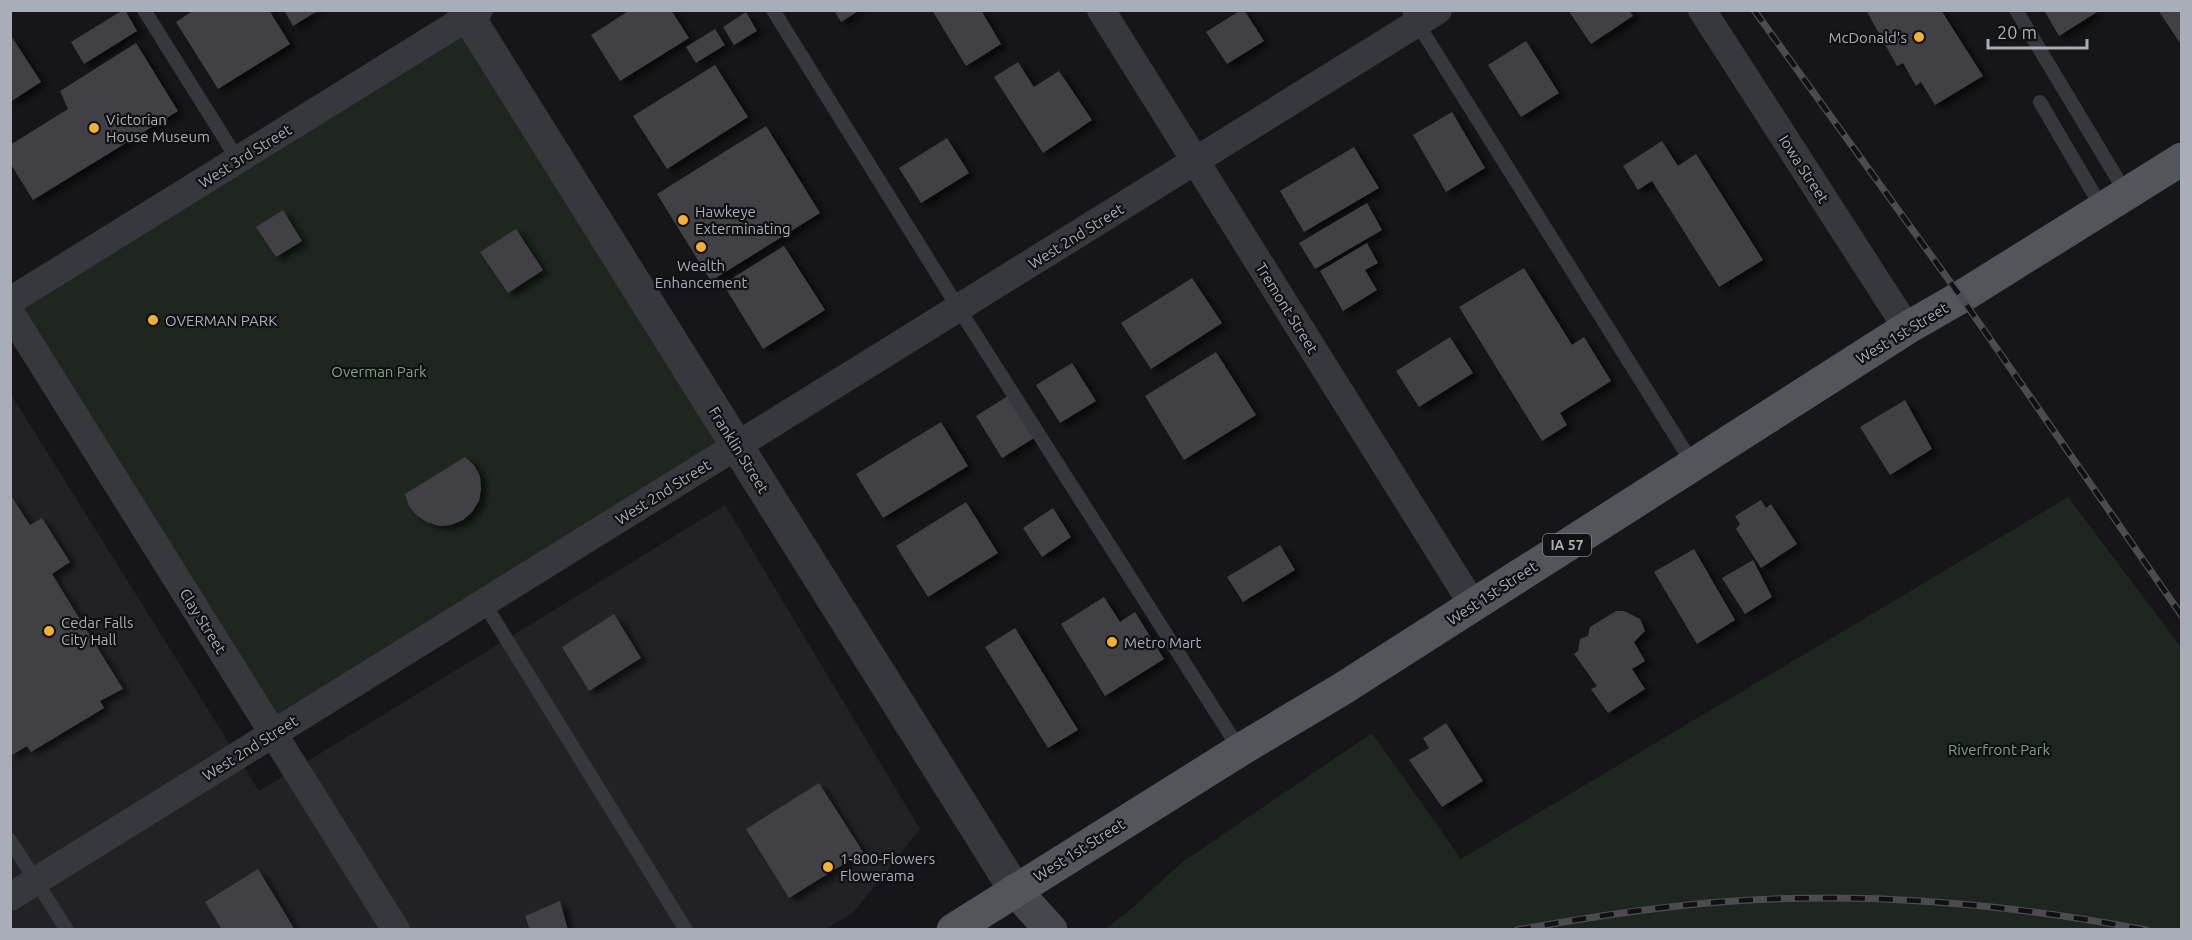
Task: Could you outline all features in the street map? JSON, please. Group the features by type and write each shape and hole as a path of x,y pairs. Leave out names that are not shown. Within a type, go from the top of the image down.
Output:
{"main road":[{"name":"West 1st Street","path":"953,930 1240,750 1342,689 1907,328 1961,297 2181,159"},
{"path":"1015,890 1051,930"}],"street":[{"name":"Tremont Street","path":"1101,10 1473,605"},
{"name":"Iowa Street","path":"1701,10 1907,328"},
{"name":"West 3rd Street","path":"10,301 470,13"},
{"name":"Franklin Street","path":"470,13 1015,890"},
{"name":"West 2nd Street","path":"10,897 1196,161 1422,15"},
{"name":"Clay Street","path":"10,312 396,930"}],"lane":[{"path":"144,10 238,160"},
{"path":"773,10 959,309 1240,750"},
{"path":"2016,10 2114,201"},
{"path":"1422,15 1693,464"},
{"path":"2040,102 2114,201"},
{"path":"484,603 686,930"},
{"path":"10,840 68,930"}],"shaded area":[{"path":"10,393 259,791 725,505 920,829 853,913 826,929 11,929"}],"green space":[{"name":"Overman Park","path":"468,17 737,446 273,734 11,301"},
{"name":"Riverfront Park","path":"2068,497 2181,647 2181,929 1105,929 1129,911 1181,863 1372,733 1461,859"}],"building":[{"path":"123,10 137,31 84,64 71,42"},
{"path":"194,10 269,10 290,44 218,89 176,22"},
{"path":"284,10 319,10 293,26"},
{"path":"630,10 671,10 689,38 620,81 591,35"},
{"path":"834,10 860,10 841,22"},
{"path":"932,10 981,10 1001,44 966,66"},
{"path":"1244,10 1264,41 1227,64 1206,32"},
{"path":"1568,10 1629,10 1633,16 1591,44"},
{"name":"McDonald's","path":"1866,10 1941,10 1983,76 1935,105 1921,82 1916,86 1903,63 1897,66"},
{"path":"2044,10 2095,10 2097,12 2059,36"},
{"path":"2158,10 2182,10 2182,46"},
{"path":"746,12 757,31 734,45 723,27"},
{"path":"715,29 725,45 696,63 686,47"},
{"path":"10,34 41,82 10,102"},
{"path":"1526,41 1559,93 1521,117 1488,65"},
{"name":"Victorian House Museum","path":"136,43 178,111 33,200 10,163 10,145 68,109 60,91"},
{"path":"1018,62 1034,87 1059,71 1092,120 1043,153 994,77"},
{"path":"715,65 748,117 667,169 633,116"},
{"path":"1452,112 1485,168 1446,192 1413,135"},
{"path":"766,126 820,213 711,281 657,194"},
{"path":"947,138 969,173 921,203 899,168"},
{"path":"1662,141 1678,166 1696,154 1763,260 1719,287 1652,181 1638,190 1623,166"},
{"path":"1354,147 1379,188 1304,232 1280,191"},
{"path":"1367,203 1382,230 1315,269 1299,243"},
{"path":"283,210 302,241 276,257 256,227"},
{"path":"516,229 543,270 508,293 480,252"},
{"path":"1367,243 1378,263 1365,270 1377,290 1343,311 1320,271"},
{"path":"784,246 825,310 763,349 723,284"},
{"path":"1524,268 1572,345 1584,337 1611,381 1560,413 1567,425 1542,441 1459,307"},
{"path":"1192,278 1222,323 1151,369 1121,323"},
{"path":"1450,337 1473,373 1419,407 1396,371"},
{"path":"1216,352 1256,415 1184,460 1145,396"},
{"path":"1072,363 1096,401 1060,423 1036,385"},
{"path":"1008,396 1034,438 1002,458 976,416"},
{"path":"1905,400 1932,449 1890,475 1860,427"},
{"path":"941,422 968,466 883,518 856,474"},
{"path":"465,457 474,465 480,476 479,501 472,512 463,520 451,525 439,526 416,515 409,506 405,494"},
{"name":"Cedar Falls City Hall","path":"10,494 30,525 42,518 70,562 52,574 123,689 100,701 104,708 31,752 27,746 10,756"},
{"path":"1761,500 1766,508 1771,504 1797,544 1761,568 1736,529 1740,524 1735,516"},
{"path":"966,502 998,553 928,597 896,546"},
{"path":"1053,508 1071,537 1042,557 1023,528"},
{"path":"1280,545 1295,570 1243,602 1227,577"},
{"path":"1694,549 1735,620 1697,644 1654,572"},
{"path":"1753,560 1772,597 1745,614 1722,578"},
{"name":"Metro Mart","path":"1104,597 1120,622 1135,612 1164,659 1105,696 1061,624"},
{"path":"1616,611 1624,611 1640,619 1645,631 1634,642 1645,661 1632,669 1645,689 1608,713 1591,689 1597,686 1574,654 1578,651 1580,639 1588,636 1590,627"},
{"path":"614,614 641,658 589,691 562,647"},
{"path":"1015,628 1078,730 1048,748 985,647"},
{"path":"1446,723 1483,781 1442,807 1409,760 1429,748 1423,738"},
{"path":"819,783 863,852 789,898 746,829"},
{"path":"258,869 295,930 222,930 205,902"},
{"path":"560,901 568,930 530,930 525,916"}],"railway":[{"path":"1754,10 1961,297 2182,616"},
{"path":"1517,930 1598,916 1679,906 1733,901 1837,898 1940,902 1992,907 2146,930"}],"place":[{"name":"McDonald's","path":"1919,37"},
{"name":"Victorian House Museum","path":"94,128"},
{"name":"Hawkeye Exterminating","path":"683,220"},
{"name":"Wealth Enhancement","path":"701,247"},
{"name":"OVERMAN PARK","path":"153,320"},
{"name":"Cedar Falls City Hall","path":"49,631"},
{"name":"Metro Mart","path":"1112,642"},
{"name":"1-800-Flowers Flowerama","path":"828,867"}]}
